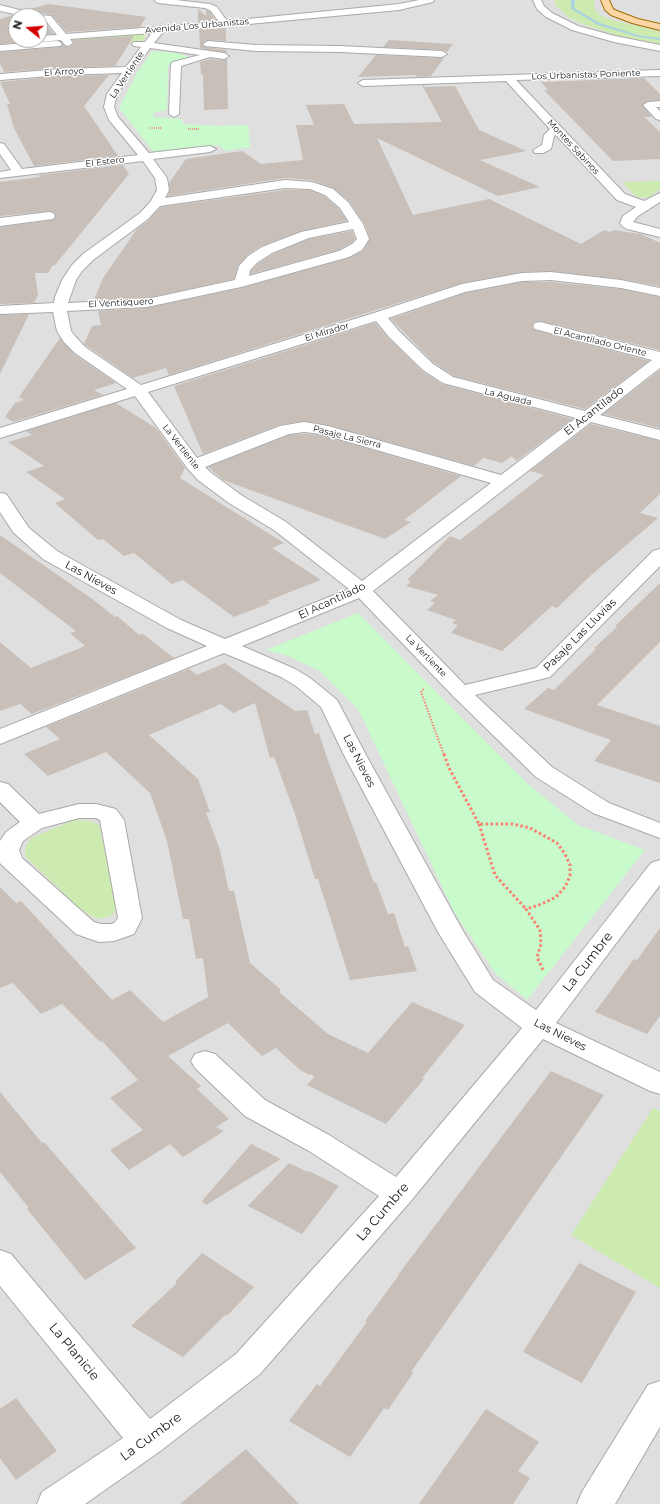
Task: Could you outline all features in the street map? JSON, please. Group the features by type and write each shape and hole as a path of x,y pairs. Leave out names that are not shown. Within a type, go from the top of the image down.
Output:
{"main road":[{"path":"605,0 609,10 627,19 660,27"}],"street":[{"path":"158,0 207,6 214,9 225,24"},
{"path":"207,6 217,0"},
{"path":"537,0 540,7 549,15 574,28 614,39 660,48"},
{"path":"340,2 353,8 378,10 432,3"},
{"name":"Avenida Los Urbanistas","path":"65,40 245,22 272,20 280,24 327,20 321,16 353,8"},
{"path":"48,18 65,40"},
{"path":"260,21 269,27 268,29"},
{"path":"245,22 254,28 256,33"},
{"name":"La Vertiente","path":"160,30 147,45 112,94 109,107 112,118 146,157 161,178 163,190 156,202 144,216 77,268 65,288 60,306 61,322 69,339 80,350 138,390 194,465 217,487 280,526 362,590 460,692 544,772 601,808 660,832"},
{"name":"Avenida Los Urbanistas","path":"48,39 115,43"},
{"path":"237,46 246,40"},
{"name":"Avenida Los Urbanistas","path":"130,44 233,57"},
{"path":"208,44 442,54"},
{"path":"174,114 176,64 211,54"},
{"name":"El Arroyo","path":"0,77 61,72 129,70"},
{"name":"Los Urbanistas Poniente","path":"364,83 660,73"},
{"name":"Montes Sabinos","path":"512,77 511,81 621,197 646,206"},
{"path":"660,104 648,105 660,117"},
{"path":"539,151 547,147 549,144 550,135 557,130"},
{"path":"0,146 18,172"},
{"name":"El Estero","path":"0,175 210,149"},
{"name":"El Ventisquero","path":"0,310 147,303 170,299 241,283 352,250 358,247 363,239 357,224 344,205 329,192 319,187 304,184 285,184 156,202"},
{"path":"660,197 627,219 626,223 631,226 660,233"},
{"path":"0,222 49,216"},
{"path":"241,283 244,268 253,259 267,250 305,235 357,224"},
{"name":"El Mirador","path":"0,433 379,316 462,288 522,277 551,276 621,284 660,292"},
{"name":"La Aguada","path":"379,316 417,356 440,376 462,385 660,435"},
{"name":"El Acantilado Oriente","path":"540,326 660,357"},
{"name":"El Acantilado","path":"0,737 362,590 660,360"},
{"name":"Pasaje La Sierra","path":"194,465 286,429 304,427 322,429 504,481"},
{"name":"Las Nieves","path":"0,498 22,532 50,555 174,624 288,673 308,686 330,704 355,755 451,932 484,986 539,1026 660,1084"},
{"name":"Pasaje Las Lluvias","path":"460,692 543,673 660,555"},
{"path":"0,789 34,823"},
{"path":"79,811 96,811 108,814 112,820 130,918 125,928 114,932 99,933 84,928 11,861 7,850 14,837 34,823 79,811"},
{"name":"La Cumbre","path":"55,1504 147,1441 248,1364 399,1194 539,1026 660,868"},
{"path":"205,1061 255,1108 318,1143 399,1194"},
{"name":"La Planicie","path":"0,1263 147,1441"},
{"path":"595,1504 660,1396"}],"path":[{"path":"440,671 421,692 449,768 479,824 495,875 526,909 540,930 541,944 537,957 546,976 570,985"},
{"path":"479,824 502,823 530,828 557,843 565,854 570,865 570,876 565,887 556,897 542,904 526,909"}],"shaded area":[{"path":"0,0 660,0 660,1504 0,1504"}],"green space":[{"path":"555,0 594,0 595,9 599,15 619,22 660,31 660,44 619,36 588,26 569,18 555,5"},
{"path":"137,33 146,34 144,40 135,42 79,41 71,39 73,38"},
{"path":"159,51 181,54 188,57 168,66 167,110 153,113 154,117 181,119 184,124 218,126 248,125 250,147 225,151 219,145 155,154 119,108 138,71 152,52"},
{"path":"660,181 660,189 649,197 640,198 636,197 622,182"},
{"path":"358,613 528,784 578,825 645,850 527,1000 495,973 454,912 358,709 320,671 288,656 266,650"},
{"path":"74,820 90,821 99,824 117,908 112,915 102,919 93,917 79,908 25,856 26,846 31,838"},
{"path":"653,1108 660,1111 660,1288 571,1235"}],"building":[{"path":"48,4 146,17 140,27 67,32 52,15 48,14 48,8 34,8"},
{"path":"198,9 206,16 206,10 210,12 216,21 198,22"},
{"path":"8,17 8,43 0,44 0,19"},
{"path":"48,27 54,34 48,34"},
{"path":"226,28 226,41 208,40 202,44 205,47 227,50 227,53 200,48 199,30"},
{"path":"134,36 115,66 4,72 0,63 0,52 60,47 63,45 69,47 74,43 73,40"},
{"path":"389,40 453,44 447,52 442,50 383,47"},
{"path":"376,55 444,58 431,76 417,77 416,75 358,77"},
{"path":"210,59 227,59 228,109 204,110 203,74 201,74 200,62"},
{"path":"109,75 84,106 118,156 34,166 14,128 7,104 10,104 0,82 61,76"},
{"path":"644,78 660,94 660,100 648,101 642,105 652,117 644,117 660,132 660,159 613,161 544,90 548,90 541,82"},
{"path":"422,85 425,85 424,87 455,86 479,130 526,151 480,160 540,187 498,196 377,138 413,215 489,199 581,244 604,230 610,232 613,230 641,234 660,243 660,286 621,279 551,271 522,272 462,283 169,375 166,368 133,378 84,344 92,326 101,325 98,311 147,308 241,288 349,258 363,251 370,238 364,223 349,201 333,188 312,180 285,178 168,196 170,190 169,183 186,159 242,151 261,164 303,160 296,125 314,125 306,105 344,104 354,124 442,122"},
{"path":"123,165 129,174 55,265 53,265 48,273 35,273 38,295 34,303 0,304 0,227 53,220 56,217 54,212 49,211 0,216 0,182 40,177 39,175"},
{"path":"285,190 310,190 324,196 339,209 347,221 301,231 261,246 247,255 238,265 234,279 147,298 94,300 103,278 137,229 149,220 161,207"},
{"path":"352,231 355,239 338,250 251,274 251,271 259,263 273,254 309,239"},
{"path":"522,282 551,282 621,289 660,297 660,350 540,321 534,322 532,327 535,330 649,361 585,409 454,376 434,363 391,319 465,293"},
{"path":"29,314 0,374 0,315"},
{"path":"375,323 388,338 422,371 442,384 573,419 516,461 512,456 502,463 483,458 474,466 328,425 304,421 279,425 203,454 174,386"},
{"path":"60,338 74,354 116,383 94,390 103,395 13,422 5,417 15,403 24,400 19,397"},
{"path":"660,370 660,428 603,414"},
{"path":"116,403 156,428 185,468 180,478 284,543 272,548 321,580 267,601 270,603 234,617 183,580 172,584 134,553 124,556 103,539 98,540 55,503 65,499 26,472 44,466 8,442 32,435 26,431"},
{"path":"591,424 660,441 660,494 640,513 658,518 589,577 557,608 552,606 502,651 451,633 458,625 452,623 456,620 427,610 435,603 430,601 438,595 406,586 411,581 407,580 450,536 460,540 544,475 530,471"},
{"path":"289,435 321,435 461,476 404,520 411,522 385,539 223,480 208,467"},
{"path":"0,535 95,601 115,617 117,616 139,635 143,634 174,658 32,714 20,704 0,711 0,642 31,668 85,646 70,633 76,631 0,573"},
{"path":"660,583 660,642 597,705 660,726 660,783 594,761 611,740 524,709 548,688 554,690 596,649 594,648 617,627 615,626"},
{"path":"225,663 295,711 307,710 315,734 319,733 374,883 376,882 388,914 394,913 405,947 408,946 417,971 350,980 318,879 315,879 295,814 274,757 270,758 255,703 233,713 221,704 149,735 198,779 210,812 206,813 220,850 229,891 234,891 250,963 281,990 279,992 328,1034 368,1053 412,1002 465,1025 422,1078 424,1079 386,1124 307,1085 314,1077 312,1074 310,1075 300,1070 276,1048 262,1056 228,1023 168,1056 201,1086 197,1089 229,1119 216,1127 224,1131 183,1157 170,1144 129,1170 110,1150 143,1130 110,1098 138,1080 102,1041 100,1042 62,1004 41,1014 13,983 0,988 0,887 16,903 21,901 112,1000 130,990 163,1022 208,997 203,958 196,959 189,919 183,919 167,841 150,793 106,752 48,776 24,754 60,739 46,727 189,669 197,675"},
{"path":"660,928 660,1016 647,1034 595,1012 634,959 637,960"},
{"path":"551,1071 604,1095 411,1372 413,1373 388,1410 384,1408 350,1457 289,1421 317,1384 320,1386 367,1322 365,1321 398,1275"},
{"path":"0,1092 42,1143 44,1142 136,1248 85,1280 27,1209 29,1208 0,1172"},
{"path":"251,1144 281,1159 206,1205 202,1201"},
{"path":"289,1163 339,1186 302,1234 248,1206"},
{"path":"202,1253 254,1287 227,1316 225,1315 183,1357 131,1326 177,1283 175,1282"},
{"path":"579,1263 636,1292 582,1383 523,1352"},
{"path":"16,1398 57,1451 16,1480 0,1458 0,1409"},
{"path":"486,1409 539,1442 518,1471 530,1478 513,1504 419,1504"},
{"path":"246,1449 299,1504 180,1504"}],"waterway":[{"path":"573,0 572,8 599,24 638,36 660,39"}]}
